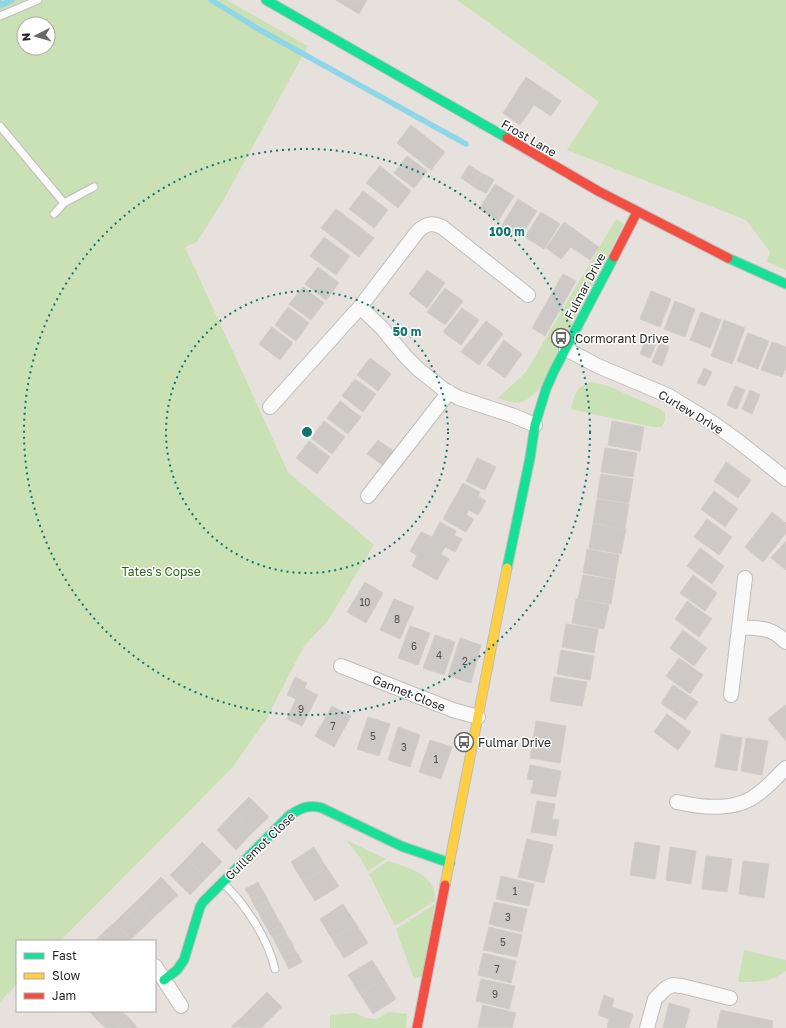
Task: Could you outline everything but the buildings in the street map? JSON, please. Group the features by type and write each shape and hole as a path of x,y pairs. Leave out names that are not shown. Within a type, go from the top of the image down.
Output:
{"street":[{"name":"Frost Lane","path":"266,0 598,192 744,266 786,284"},
{"name":"Fulmar Drive","path":"417,1028 535,426 546,389 637,212"},
{"path":"270,407 360,307 418,231 432,223 438,224 447,230 528,295"},
{"path":"360,307 382,328 405,356 431,379 449,392 459,398 514,416 535,426"},
{"name":"Curlew Drive","path":"566,349 598,366 669,396 732,436 786,479"},
{"path":"368,496 449,392"},
{"path":"731,695 744,578"},
{"path":"739,627 767,629 779,635 786,642"},
{"name":"Gannet Close","path":"341,666 453,710 478,717"},
{"path":"677,802 701,807 711,807 742,802 759,794 786,768"},
{"name":"Guillemot Close","path":"164,980 181,966 184,960 200,907 208,897 290,815 300,808 310,806 322,808 419,854 450,863"},
{"path":"156,968 181,1006"},
{"path":"647,1028 655,999 666,988 673,985 730,998"}],"lane":[{"path":"0,16 38,0"},
{"path":"0,126 64,203"},
{"path":"54,214 64,203 94,187"},
{"path":"222,883 245,907 265,942 273,960 275,969"}],"green space":[{"name":"Tates's Copse","path":"0,0 226,0 308,46 224,199 197,242 185,247 288,472 374,545 327,622 304,646 267,718 233,767 61,940 16,940 16,985 0,1002"},
{"path":"457,0 786,0 786,270 767,262 770,252 746,220 567,150 599,102"},
{"path":"616,219 624,224 540,388 526,400 517,403 498,398 526,372"},
{"path":"592,382 608,386 660,409 665,413 665,421 661,427 652,427 571,409 579,388"},
{"path":"346,840 386,859 368,871 359,856"},
{"path":"388,861 404,866 427,878 434,892 435,901 395,926 369,874"},
{"path":"435,904 422,976 414,979 396,929"},
{"path":"744,950 786,960 786,971 769,980 757,982 738,982"},
{"path":"389,1012 407,1014 406,1028 330,1028 330,1015 355,1013 366,1018 377,1019"}],"waterway":[{"path":"0,3 2,5 12,0"},
{"path":"211,0 260,30 466,144"}],"traffic: fast":[{"path":"266,0 507,138"},
{"path":"507,568 530,458 535,425 546,389 614,257"},
{"path":"728,258 786,284"},
{"path":"164,980 177,970 184,960 200,907 203,902 290,815 302,809 313,806 322,808 401,846 450,863"}],"traffic: slow":[{"path":"445,885 507,568"}],"traffic: jam":[{"path":"507,138 598,191 728,258"},
{"path":"614,257 637,212"},
{"path":"417,1028 445,885"}],"place":[{"name":"Cormorant Drive","path":"561,338"},
{"name":"Fulmar Drive","path":"464,742"}]}
